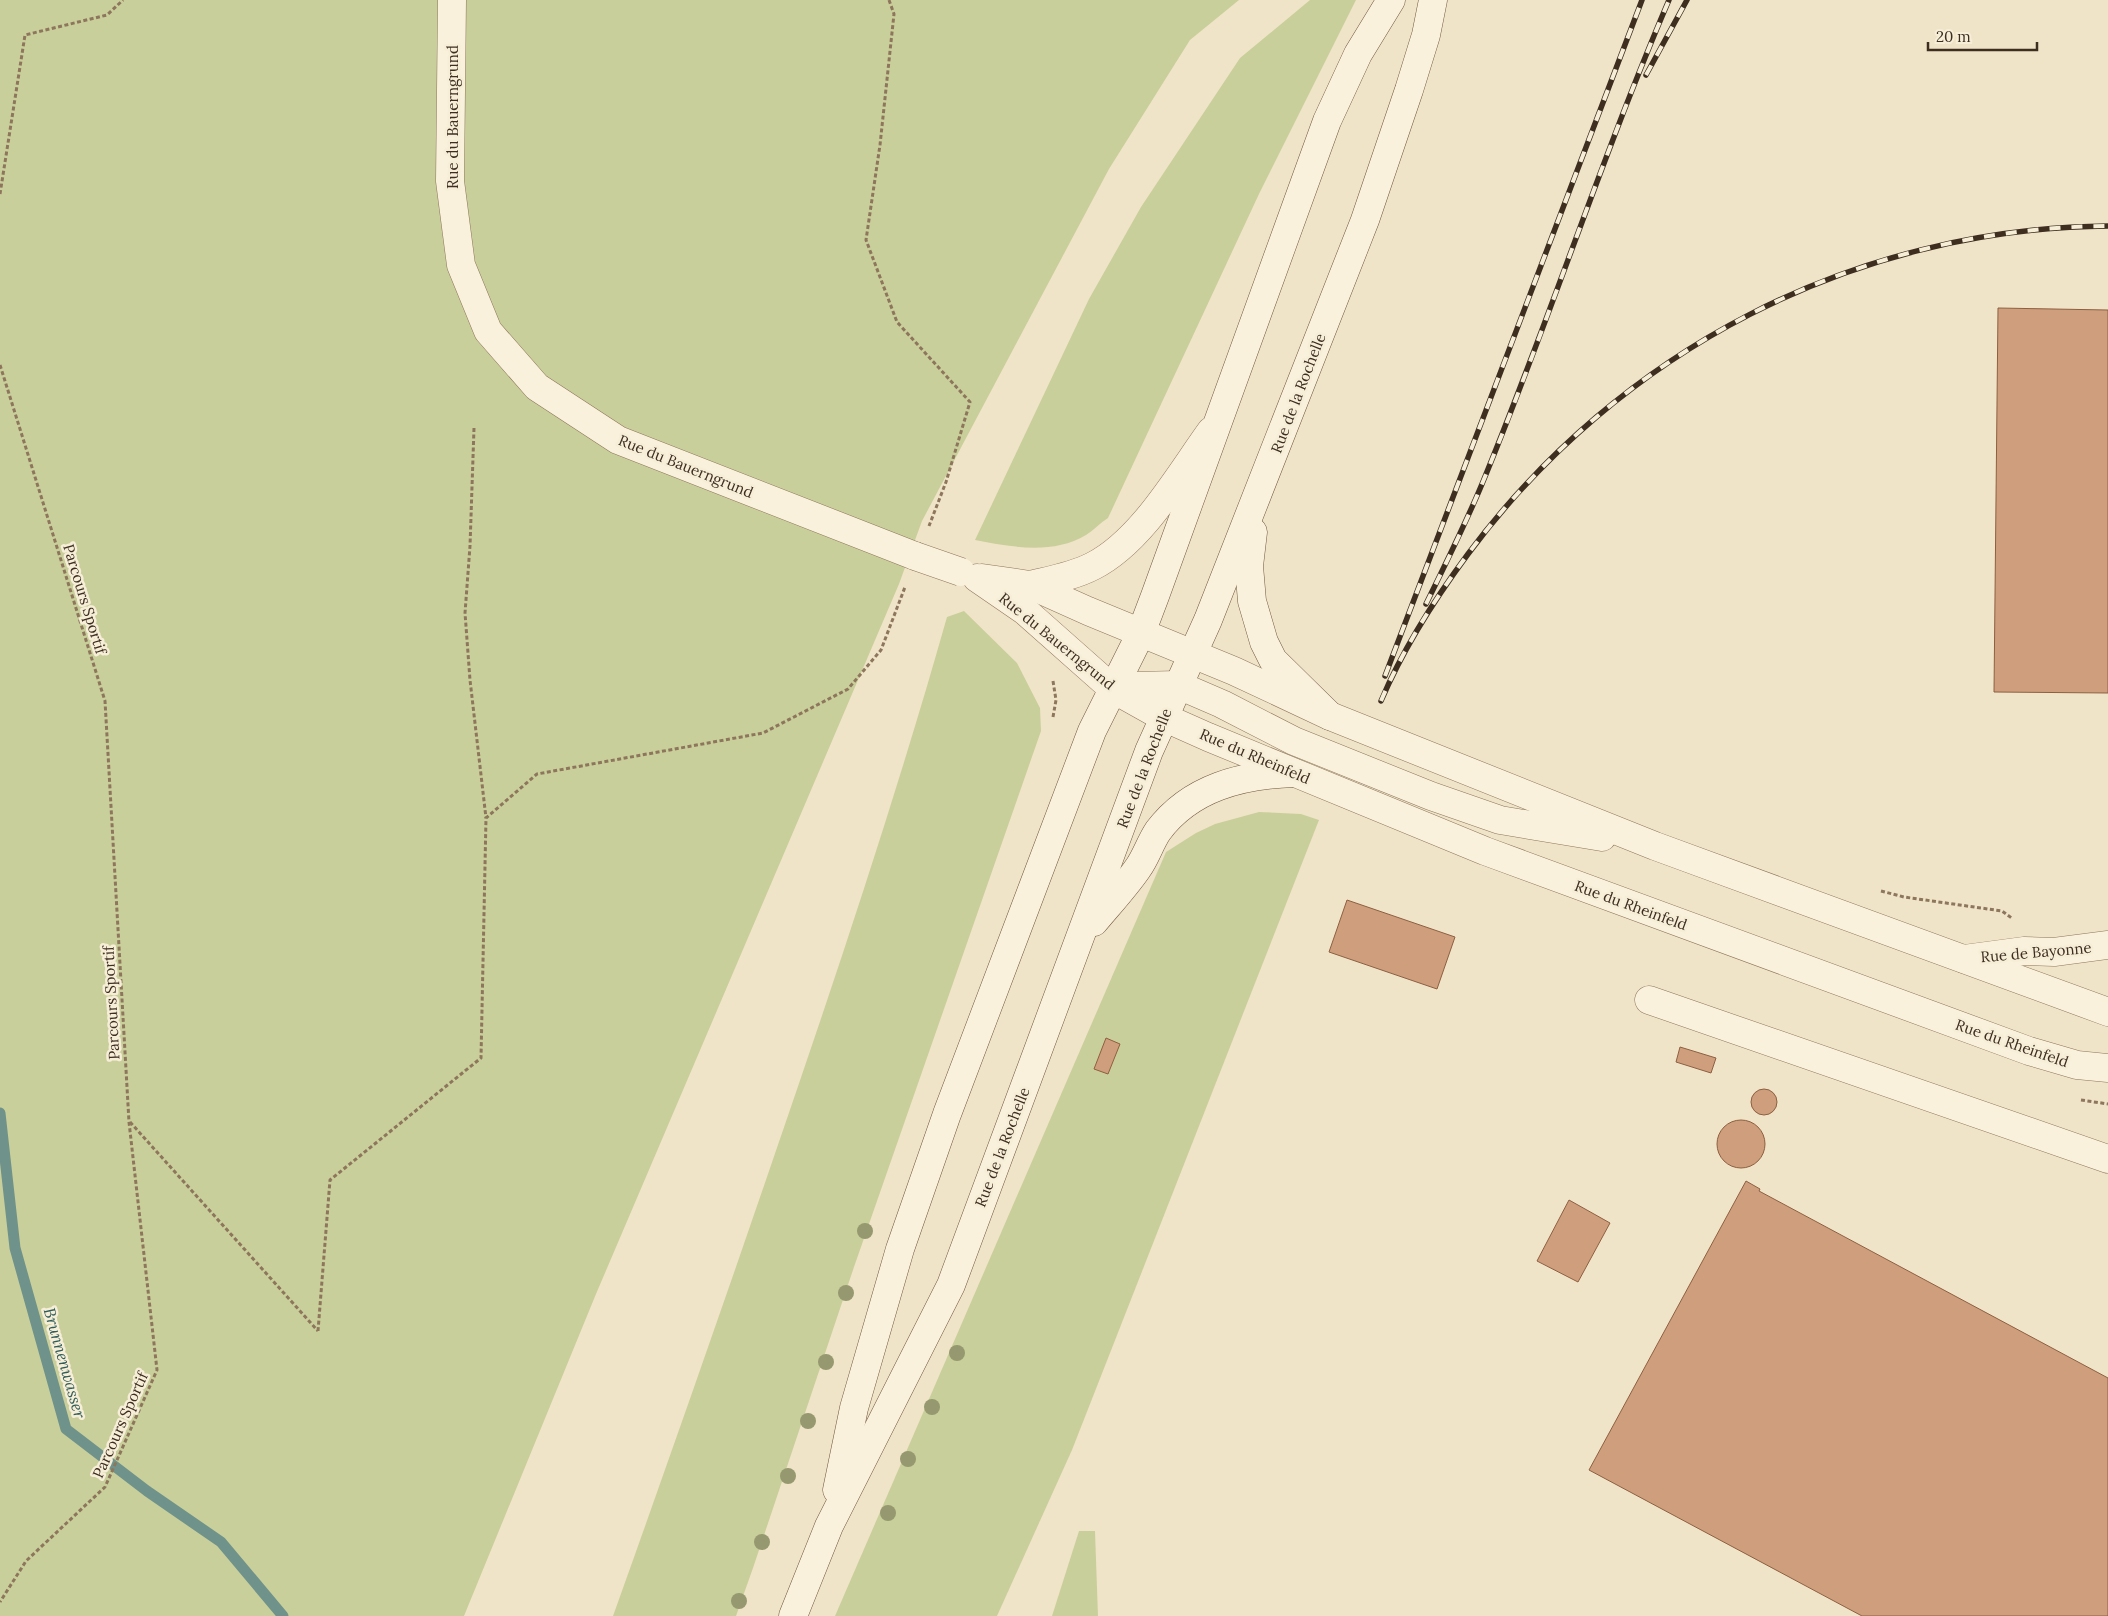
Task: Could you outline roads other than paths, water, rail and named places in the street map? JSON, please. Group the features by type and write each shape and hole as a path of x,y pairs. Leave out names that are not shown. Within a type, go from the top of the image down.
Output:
{"street":[{"name":"Rue du Bauerngrund","path":"452,0 450,181 461,265 488,331 537,388 618,440 916,557 969,575 1030,585 1141,634"},
{"name":"Rue de la Rochelle","path":"829,1526 854,1408 900,1248 951,1105 1092,731 1141,634 1327,121 1358,54 1392,0"},
{"name":"Rue de la Rochelle","path":"793,1616 829,1526 951,1284 1163,716 1208,620 1365,220 1426,35 1433,0"},
{"path":"1030,585 1066,576 1092,566 1112,555 1146,521 1216,424"},
{"path":"1256,500 1249,566 1252,601 1264,642 1273,660 1330,716"},
{"name":"Rue du Bauerngrund","path":"969,575 1025,611 1113,689 1163,716"},
{"name":"Rue du Rheinfeld","path":"1141,634 1234,671 1330,716 1656,846 2108,1012"},
{"name":"Rue du Rheinfeld","path":"1113,689 1134,686 1178,685 1222,704 1316,750 1431,796 1500,820 1656,846"},
{"name":"Rue du Rheinfeld","path":"1163,716 1294,773 1485,852 2029,1051 2077,1065 2108,1068"},
{"path":"1080,938 1139,868 1157,833 1169,818 1183,806 1204,792 1223,783 1268,774 1294,773"},
{"name":"Rue de Bayonne","path":"1964,959 2024,951 2054,952 2108,945"},
{"path":"1649,1000 2108,1159"}],"waterway":[{"name":"Brunnenwasser","path":"0,1113 15,1248 66,1429 147,1491 221,1542 283,1616"}],"railway":[{"path":"1385,676 1642,0"},
{"path":"1426,604 1482,484 1530,363 1620,120 1669,0"},
{"path":"1646,75 1687,0"},
{"path":"1381,701 1409,644 1443,589 1468,554 1528,482 1596,417 1670,362 1749,315 1834,277 1922,250 2014,232 2108,226"}]}
